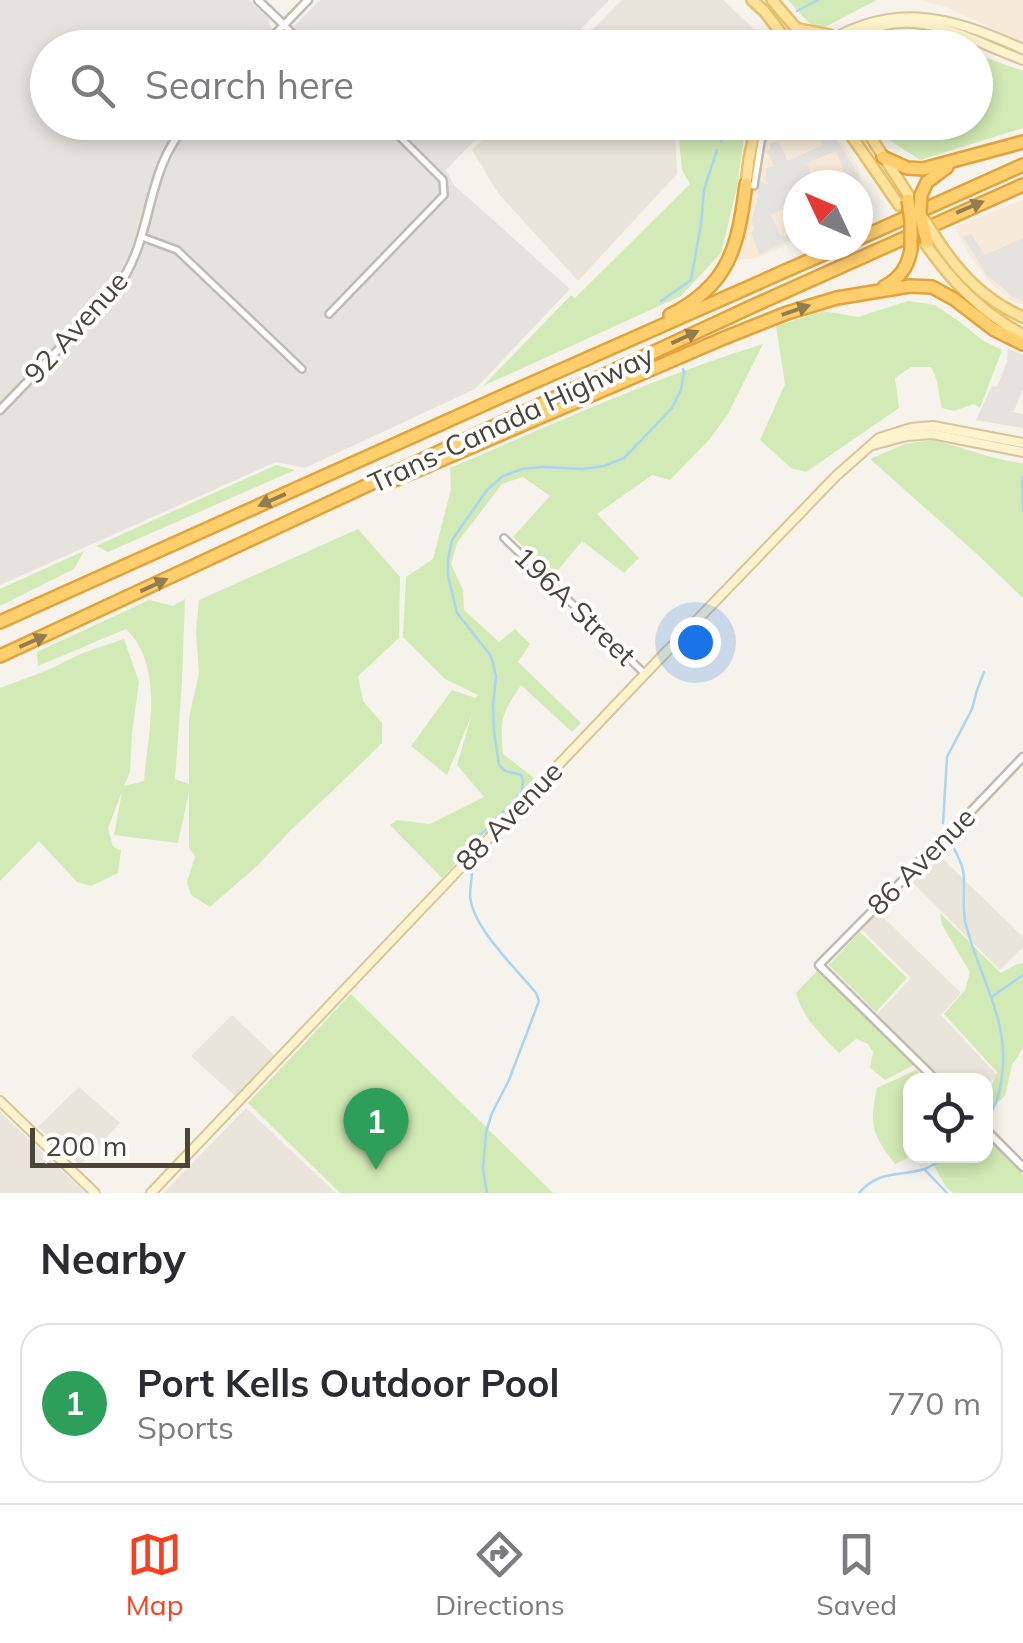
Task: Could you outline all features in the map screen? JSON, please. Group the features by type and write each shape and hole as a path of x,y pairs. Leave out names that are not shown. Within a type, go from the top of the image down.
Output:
{"highway":[{"path":"883,157 915,170 1023,142"},
{"path":"929,243 909,198 934,175 964,157"},
{"path":"873,232 1023,165"},
{"path":"577,363 678,311 706,290 736,245 750,185"},
{"name":"Trans-Canada Highway","path":"0,656 1023,185"},
{"path":"870,292 901,275 908,263 915,217"},
{"name":"Trans-Canada Highway","path":"0,622 810,260"},
{"path":"312,512 808,306 870,292 932,287 993,329 1023,344"}],"main road":[{"path":"752,0 779,30"},
{"path":"772,0 804,30"},
{"path":"924,8 980,30"},
{"path":"838,30 868,12"},
{"path":"864,30 888,21 912,20 952,30"},
{"path":"993,36 1023,50"},
{"path":"993,47 1023,60"},
{"path":"750,185 755,140"},
{"path":"858,140 909,198"},
{"path":"872,140 909,198"},
{"path":"929,243 989,300 1023,317"},
{"path":"929,243 947,273 972,300 1006,326 1023,332"},
{"path":"873,446 879,438 918,426 951,428 1023,443"},
{"path":"873,446 907,436 932,434 1023,452"},
{"name":"88 Avenue","path":"151,1193 836,476 873,446"},
{"path":"0,1101 95,1193"}],"street":[{"path":"258,0 289,30"},
{"path":"279,30 308,0"},
{"name":"92 Avenue","path":"0,410 113,294 132,266 161,164 175,140"},
{"path":"329,314 444,194 443,180 403,140"},
{"path":"750,185 762,140"},
{"path":"142,237 177,250 302,369"},
{"name":"196A Street","path":"504,538 646,674"},
{"name":"86 Avenue","path":"929,1073 819,964 1023,757"},
{"path":"993,1137 1023,1167"}],"shaded area":[{"path":"0,0 249,0 268,18 273,30 30,30 30,140 475,140 446,170 454,185 570,289 475,389 305,468 276,462 0,585"},
{"path":"320,0 609,0 580,30 290,30"},
{"path":"622,0 723,0 755,30 592,30"},
{"path":"919,0 1023,0 1023,43 946,7"},
{"path":"482,140 675,140 677,174 578,281 498,193 472,150"},
{"path":"767,140 841,140 858,166 859,170 783,170 783,247 759,257 735,261 744,234 749,197 753,198"},
{"path":"778,140 788,161 823,145 821,140 837,140 856,170 844,170 836,151 807,163 810,170 783,170 783,209 771,215 783,236 783,244 759,254 751,232 752,220 760,181 769,183 765,181 767,168 774,166 767,151 771,149 769,144"},
{"path":"1023,199 1023,305 1010,300 989,281 969,255 955,227"},
{"path":"971,234 985,255 1023,238 1023,301 986,274 963,237"},
{"path":"1008,349 1023,355 1023,389 1014,411 1009,411 1023,414 1023,428 976,420 992,386 997,387"},
{"path":"938,854 1023,937 1023,947 1000,970 912,882"},
{"path":"878,912 961,993 941,1015 997,1075 993,1079 993,1073 935,1073 876,1015 911,978 861,929"},
{"path":"232,1015 274,1055 236,1097 191,1056"},
{"path":"79,1087 120,1123 80,1165 38,1127"},
{"path":"246,1108 336,1193 163,1193"},
{"path":"0,1112 85,1193 0,1193"}],"green space":[{"path":"788,0 875,1 821,29 809,23"},
{"path":"993,60 1023,71 1023,128 993,137"},
{"path":"679,140 744,140 721,253 681,296 483,386 571,295 575,298 690,184 682,170"},
{"path":"890,140 984,140 920,160"},
{"path":"908,301 935,305 1002,350 980,408 974,404 954,411 942,408 931,367 911,367 895,378 899,408 806,472 791,468 760,440 785,384 776,326 823,311 858,317"},
{"path":"763,344 728,414 670,480 652,475 597,514 639,558 624,573 582,541 554,575 513,537 550,496 523,477 502,484 457,543 451,564 463,590 464,610 499,642 515,629 530,644 518,662 581,723 572,732 521,685 503,718 503,754 534,778 442,878 390,825 397,820 430,824 484,797 457,765 472,714 447,775 411,746 452,690 476,698 478,695 445,679 403,637 406,577 433,559 451,489 450,468 644,386"},
{"path":"933,440 1023,463 1023,598 870,459 905,444"},
{"path":"276,465 295,470 108,552 96,546"},
{"path":"358,529 400,577 399,638 358,676 363,701 382,723 382,743 369,756 210,907 191,895 187,882 195,857 189,847 189,792 178,843 114,835 122,792 108,828 113,847 121,850 118,873 91,886 77,882 39,841 0,881 0,688 124,639 139,682 130,772 124,786 144,781 150,681 138,644 126,629 38,666 37,652 149,600 173,606 185,599 175,779 189,784 189,718 199,673 199,600"},
{"path":"84,551 74,569 0,606 0,589"},
{"path":"940,913 1001,973 1023,963 1023,1048 1012,1065 1005,1096 993,1106 997,1072 944,1014 965,990 970,972 942,925"},
{"path":"860,932 907,978 876,1012 829,965"},
{"path":"818,970 914,1065 885,1080 870,1068 873,1052 868,1044 856,1039 839,1053 808,1018 796,993"},
{"path":"351,994 553,1193 340,1193 248,1103"},
{"path":"903,1076 903,1160 895,1164 874,1129 877,1088"},
{"path":"993,1144 1023,1174 1023,1193 953,1193 933,1163 993,1163"}],"waterway":[{"path":"797,11 818,0"},
{"path":"661,301 691,280 704,190 717,150"},
{"path":"467,852 468,844 522,792 523,780 521,775 499,765 493,705 496,676 491,656 457,613 448,576 452,540 487,490 503,476 522,469 604,466 624,458 672,408 681,390 683,369"},
{"path":"1022,477 1023,511"},
{"path":"943,823 947,757 972,709 984,672"},
{"path":"950,841 963,870 966,925 1002,1041 1000,1088 993,1108"},
{"path":"472,865 470,896 479,922 539,1001 486,1132 483,1169 487,1193"},
{"path":"993,996 1023,975"},
{"path":"859,1193 875,1180 936,1163"},
{"path":"925,1170 947,1193"}],"place":[{"name":"Port Kells Outdoor Pool","path":"376,1170"}]}
